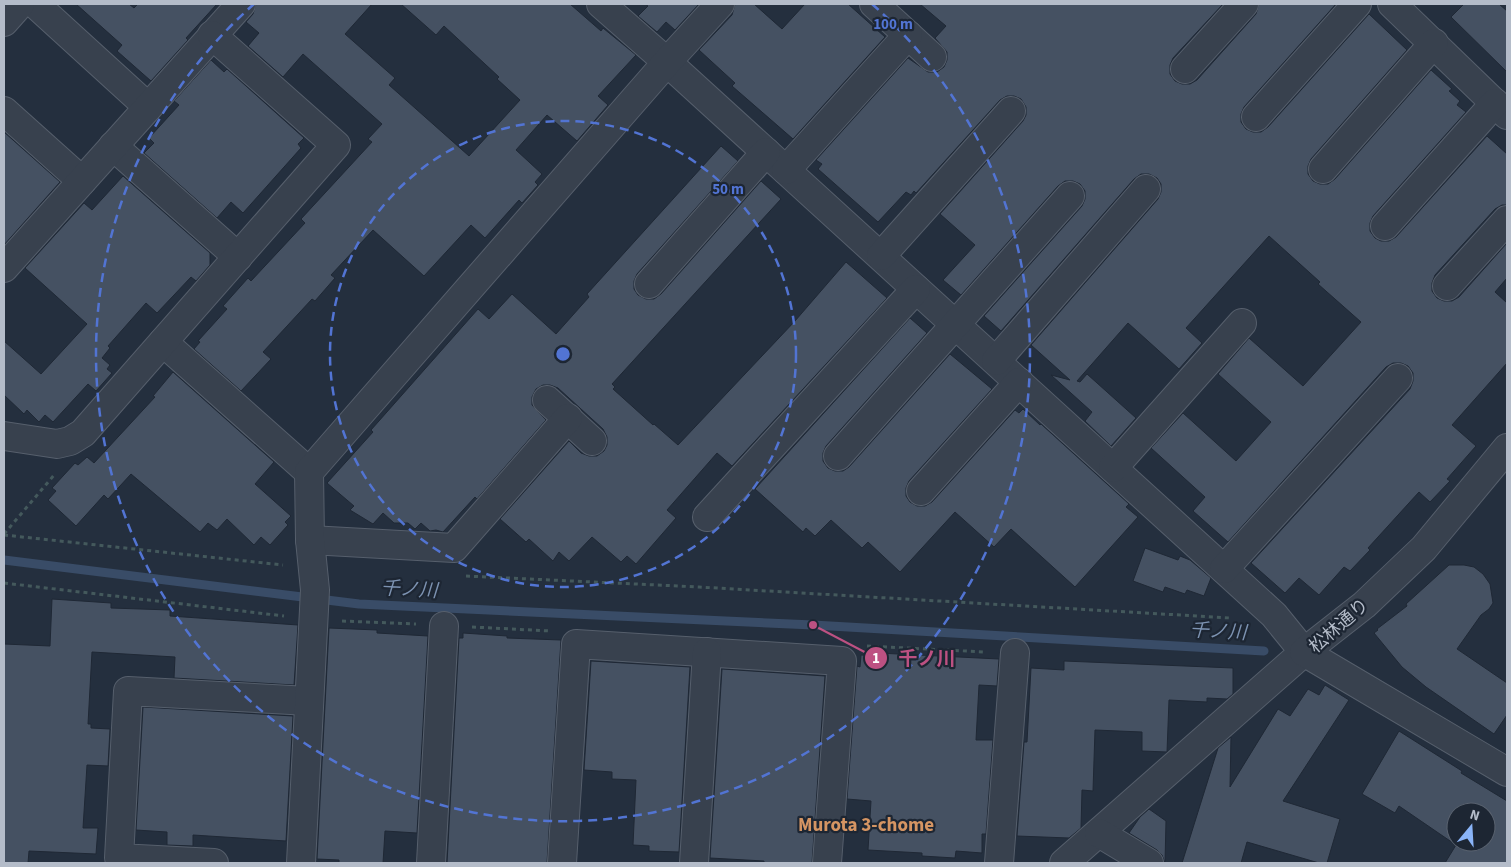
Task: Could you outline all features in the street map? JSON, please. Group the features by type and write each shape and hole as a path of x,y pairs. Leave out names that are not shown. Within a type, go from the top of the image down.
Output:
{"street":[{"path":"4,22 20,4"},
{"path":"35,4 148,107"},
{"path":"4,268 241,4"},
{"path":"601,4 881,256 1279,620 1304,652 1064,863"},
{"path":"301,863 314,598 310,540 310,472 667,62 720,4"},
{"path":"874,4 932,57"},
{"path":"1185,69 1244,4"},
{"path":"1256,117 1356,4"},
{"path":"1385,226 1501,109 1392,4"},
{"path":"786,170 908,35"},
{"path":"4,436 57,444 70,441 82,432 336,145 212,36"},
{"path":"1323,169 1434,43"},
{"path":"881,256 1011,110"},
{"path":"4,111 82,181"},
{"path":"113,146 238,256"},
{"path":"649,284 766,152"},
{"path":"996,361 1146,189"},
{"path":"838,456 1070,196"},
{"path":"1447,286 1507,220"},
{"path":"707,517 916,289"},
{"path":"1113,468 1242,323"},
{"path":"163,342 310,472"},
{"path":"1224,570 1398,378"},
{"path":"921,491 1019,382"},
{"path":"547,400 592,441"},
{"path":"310,540 454,548 568,418"},
{"name":"松林通り","path":"1503,462 1424,548 1364,605 1304,652 1507,772"},
{"path":"431,863 444,626"},
{"path":"562,863 576,644 842,661 827,863"},
{"path":"694,863 707,652"},
{"path":"999,863 1015,653"},
{"path":"214,863 119,858 128,691 309,701"},
{"path":"1099,832 1150,863"}],"path":[{"path":"70,441 69,458 4,534 444,626 552,631"},
{"path":"461,575 1279,620"},
{"path":"4,583 314,598"},
{"path":"857,646 1015,653"}],"building":[{"path":"76,4 129,4 134,8 138,4 217,4 151,81 117,51 122,45"},
{"path":"256,4 372,4 345,34 395,78 389,85 469,156 520,100 497,79 499,77 444,26 436,35 401,4 570,4 601,31 603,28 636,55 598,96 608,105 577,141 547,115 516,150 542,174 535,182 538,185 522,203 519,200 485,238 471,225 424,276 373,230 331,275 335,278 315,301 312,299 263,352 271,359 241,391 194,349 200,342 198,341 227,309 223,306 248,278 251,281 305,223 301,219 372,142 368,139 382,124 303,54 283,77 248,46 259,33 246,22 253,14"},
{"path":"645,4 699,4 675,30 666,22 657,32 638,16 648,6"},
{"path":"735,4 754,4 782,29 805,4 848,4 885,37 793,139 732,86 735,83 699,50 732,15"},
{"path":"920,4 1223,4 1173,58 1170,65 1170,74 1175,81 1182,84 1190,84 1197,80 1256,14 1259,4 1336,4 1244,107 1241,114 1241,122 1246,129 1253,132 1261,132 1268,127 1369,14 1407,50 1311,159 1308,166 1308,174 1313,181 1320,184 1328,184 1335,179 1431,70 1452,89 1449,91 1460,101 1457,105 1466,112 1373,216 1370,223 1370,231 1375,238 1381,241 1389,241 1396,237 1487,136 1507,154 1507,205 1502,205 1495,209 1435,275 1432,283 1432,291 1437,298 1444,301 1452,301 1459,297 1507,243 1507,278 1495,292 1507,303 1507,363 1452,425 1476,446 1447,479 1450,481 1430,502 1419,492 1368,548 1370,550 1350,571 1344,567 1319,595 1299,578 1285,593 1251,563 1410,389 1413,373 1408,366 1401,363 1393,363 1386,367 1228,542 1193,511 1205,497 1151,448 1183,413 1236,461 1271,422 1218,374 1249,338 1303,386 1361,322 1318,284 1320,282 1269,236 1186,328 1202,343 1179,369 1128,323 1077,381 1080,382 1087,374 1136,418 1111,446 1085,421 1092,412 1051,375 1070,380 1031,345 1158,199 1161,192 1161,184 1157,178 1149,174 1141,174 1134,179 1001,331 984,316 1082,206 1085,199 1085,191 1080,184 1073,181 1065,181 1058,186 961,295 943,280 975,245 940,214 1023,121 1026,115 1026,107 1021,99 1007,96 1000,100 916,193 914,191 911,195 906,192 878,222 818,169 822,164 816,160 908,58 928,72 937,72 944,67 947,60 947,52 935,38 946,26"},
{"path":"1464,4 1499,4 1507,11 1507,72 1451,17"},
{"path":"211,60 224,72 227,69 304,138 298,144 301,148 243,213 231,202 217,218 144,153 154,143 149,138 179,105 174,101"},
{"path":"4,132 60,182 4,245"},
{"path":"721,146 738,161 637,274 634,281 634,289 638,295 646,299 654,299 661,294 761,181 781,199 612,384 615,387 613,389 678,445 795,321 846,262 887,298 732,466 717,453 667,510 676,518 636,564 627,556 621,562 592,537 569,561 559,552 553,561 529,539 526,542 500,519 569,441 581,453 589,456 597,456 604,451 607,445 607,437 603,429 558,388 550,385 543,385 536,389 532,397 532,405 546,420 477,499 475,497 443,532 430,531 421,523 415,529 408,523 394,523 383,513 373,524 350,510 354,506 327,483 373,432 371,430 478,309 489,319 512,294 556,334 589,297 587,294"},
{"path":"123,176 210,253 210,265 196,281 191,277 157,313 146,303 108,346 110,348 102,358 110,365 107,369 112,373 96,391 88,384 53,422 45,415 39,422 27,410 24,414 4,395 4,341 41,374 87,324 25,268 84,203 92,210"},
{"path":"910,318 927,333 826,446 823,453 823,461 828,468 835,471 843,471 849,467 950,354 992,389 909,481 906,488 906,496 910,502 917,506 925,506 932,502 1015,410 1019,413 1023,409 1129,504 1126,507 1138,517 1075,587 1011,529 994,547 955,512 900,572 868,542 862,548 831,520 815,536 806,528 803,532 755,489"},
{"path":"173,372 274,462 255,484 291,516 285,522 288,525 270,545 261,537 254,545 227,519 217,530 208,523 200,532 131,474 108,499 104,495 76,526 48,500 56,491 52,488 75,463 78,465 87,457 94,463 155,397 153,396"},
{"path":"1145,548 1178,560 1180,556 1190,560 1211,578 1204,596 1187,590 1185,594 1165,587 1163,592 1133,581"},
{"path":"1449,565 1474,567 1483,574 1490,584 1493,603 1481,615 1457,649 1507,683 1507,715 1494,734 1426,687 1402,667 1374,633 1407,606 1406,604"},
{"path":"52,599 111,603 111,608 170,610 170,616 298,625 294,685 174,678 175,657 92,652 88,724 91,724 91,728 110,729 108,766 87,765 83,828 98,828 96,854 29,851 28,863 4,863 4,644 50,646"},
{"path":"329,628 377,630 377,633 428,636 417,833 385,831 383,863 339,863 339,860 317,859"},
{"path":"463,633 507,636 507,638 561,640 547,863 447,863 459,638 463,638"},
{"path":"878,653 999,659 997,686 979,685 976,740 993,740 986,834 982,834 982,853 956,851 955,858 922,856 922,853 868,850 871,801 847,799 857,666 860,667 861,655 878,656"},
{"path":"591,661 690,667 679,852 649,851 649,846 633,845 636,780 612,779 612,772 584,770"},
{"path":"1064,661 1233,668 1233,694 1227,699 1207,698 1207,702 1169,700 1167,752 1142,751 1142,732 1095,730 1093,791 1082,790 1081,828 1069,838 1017,836 1024,742 1027,742 1031,668 1064,670"},
{"path":"722,669 825,676 812,863 764,863 764,861 710,858"},
{"path":"1325,685 1349,700 1283,801 1340,819 1327,863 1319,863 1247,842 1241,863 1182,863 1218,748 1231,737 1230,787 1278,709 1290,716 1308,689 1319,695"},
{"path":"143,707 293,716 286,841 193,835 193,846 167,845 167,832 136,830"},
{"path":"1399,731 1462,771 1461,773 1507,801 1507,863 1445,863 1452,852 1496,852 1496,802 1446,802 1446,838 1399,806 1395,813 1362,794"},
{"path":"1149,809 1166,821 1165,863 1162,855 1157,850 1129,833 1140,817"}],"waterway":[{"name":"千ノ川","path":"4,560 359,604 813,625 1264,651"}],"place":[{"name":"千ノ川","path":"813,625"}],"district":[{"name":"Murota 3-chome","path":"866,825"}]}
